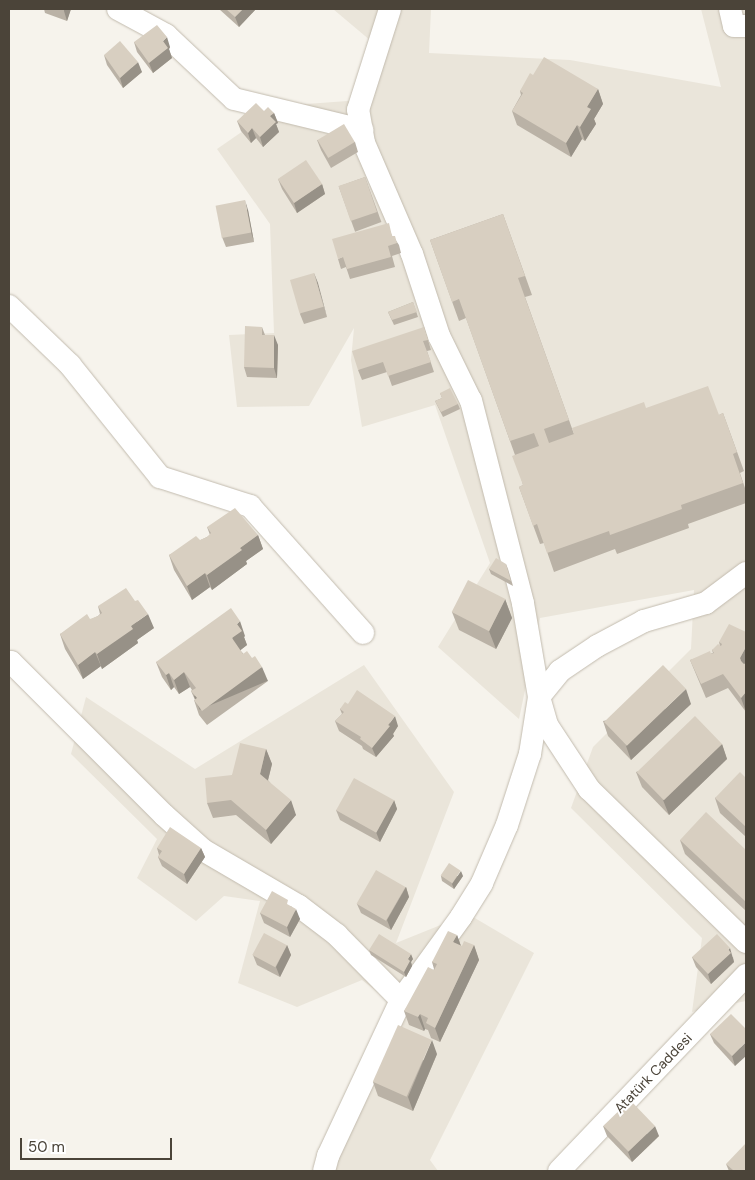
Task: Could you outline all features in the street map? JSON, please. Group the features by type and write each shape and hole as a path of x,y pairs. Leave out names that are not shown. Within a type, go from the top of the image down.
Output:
{"street":[{"path":"118,9 166,35 234,99 362,130"},
{"path":"390,9 358,110 364,143 412,254 439,336 471,401 523,603 539,696 547,725 589,789 746,942"},
{"path":"730,9 734,26 746,26"},
{"path":"9,306 70,365 160,477 250,506 363,633"},
{"path":"324,1171 328,1156 401,1000 461,917 482,883 507,825 530,754 539,696 560,671 597,646 644,621 706,604 746,573"},
{"path":"9,663 11,662 164,815 203,850 299,906 368,964 401,1000"},
{"name":"Atatürk Caddesi","path":"559,1171 746,975"}],"shaded area":[{"path":"333,9 431,9 429,53 570,60 721,87 701,9 746,9 746,1001 692,1012 702,938 571,808 593,747 691,649 694,590 540,618 519,719 438,647 490,563 435,405 362,427 351,360 354,328 309,406 237,407 229,335 274,333 270,224 217,149 279,106 361,100 371,41"},
{"path":"364,665 454,792 396,943 468,914 534,953 430,1160 438,1171 321,1171 392,1003 362,980 297,1007 238,983 260,901 224,896 196,921 137,878 157,839 71,754 86,697 195,769"}],"building":[{"path":"226,9 243,9 235,17"},
{"path":"157,25 167,37 163,41 168,48 149,63 134,42"},
{"path":"120,41 138,62 120,78 104,55"},
{"path":"544,57 598,89 587,107 591,109 580,127 577,125 566,143 512,111 523,93 520,91 530,73 533,75"},
{"path":"256,103 264,111 268,107 274,113 270,116 276,122 260,137 252,128 248,133 237,121"},
{"path":"344,124 355,142 328,158 317,140"},
{"path":"306,160 322,184 294,203 278,179"},
{"path":"365,177 377,212 351,221 339,186"},
{"path":"245,200 251,232 222,238 216,206"},
{"path":"503,214 525,276 518,278 569,420 544,429 549,443 574,434 572,428 644,402 646,408 708,386 719,415 723,413 737,452 733,454 743,483 681,505 682,509 610,535 609,531 547,553 537,524 533,526 519,487 523,485 512,456 539,446 534,433 510,441 459,299 452,302 430,240"},
{"path":"389,223 392,236 395,236 397,243 388,246 391,257 347,269 343,257 338,259 332,239"},
{"path":"314,273 324,307 300,314 290,280"},
{"path":"413,302 417,312 392,320 388,312"},
{"path":"245,326 262,327 262,335 274,335 274,368 244,367"},
{"path":"424,327 428,340 423,341 431,362 388,376 383,362 358,370 352,351"},
{"path":"450,388 458,404 441,412 435,401 442,398 440,393"},
{"path":"235,508 258,535 240,548 242,550 207,575 205,573 187,586 169,555 196,536 200,540 207,537 211,533 207,527"},
{"path":"496,558 506,564 511,581 489,569"},
{"path":"468,580 505,599 489,631 452,612"},
{"path":"126,588 135,601 138,600 148,614 131,626 133,629 97,654 95,652 78,665 60,634 87,614 90,619 98,616 102,613 98,606"},
{"path":"231,608 240,621 237,624 242,631 232,638 243,654 247,651 252,658 255,656 262,667 202,711 194,700 197,698 191,691 196,688 184,672 174,680 169,673 166,675 156,662"},
{"path":"729,624 746,632 746,647 740,658 744,664 746,663 746,692 741,698 723,674 701,684 690,660 710,651 711,654 714,653 712,650 718,644 721,646 722,644 719,642"},
{"path":"663,665 686,689 627,746 604,722"},
{"path":"357,690 395,716 388,725 390,726 372,748 360,739 361,737 335,721 344,712 340,709 345,702 348,704"},
{"path":"695,716 722,744 664,800 637,772"},
{"path":"240,743 266,749 260,774 291,800 266,830 231,800 207,803 205,778 232,775"},
{"path":"740,772 746,778 746,827 715,798"},
{"path":"354,778 394,800 376,833 336,810"},
{"path":"706,812 746,850 746,902 680,840"},
{"path":"170,827 201,848 184,874 158,857 162,851 157,848"},
{"path":"449,863 461,871 452,883 441,875"},
{"path":"376,870 405,887 386,921 356,904"},
{"path":"272,891 288,900 287,904 296,909 287,927 260,913"},
{"path":"448,931 457,935 453,942 462,946 464,941 474,945 435,1028 426,1023 428,1018 420,1014 418,1017 404,1011 428,967 434,970 437,964 432,962"},
{"path":"264,933 287,945 275,967 252,955"},
{"path":"379,934 411,954 408,959 410,961 404,972 369,950"},
{"path":"717,934 730,948 728,949 731,953 708,974 692,957"},
{"path":"731,1014 746,1029 746,1042 732,1056 710,1034"},
{"path":"398,1025 432,1040 407,1097 373,1082"},
{"path":"630,1100 655,1126 628,1152 603,1126"},
{"path":"746,1143 746,1171 734,1171 726,1164"}]}
